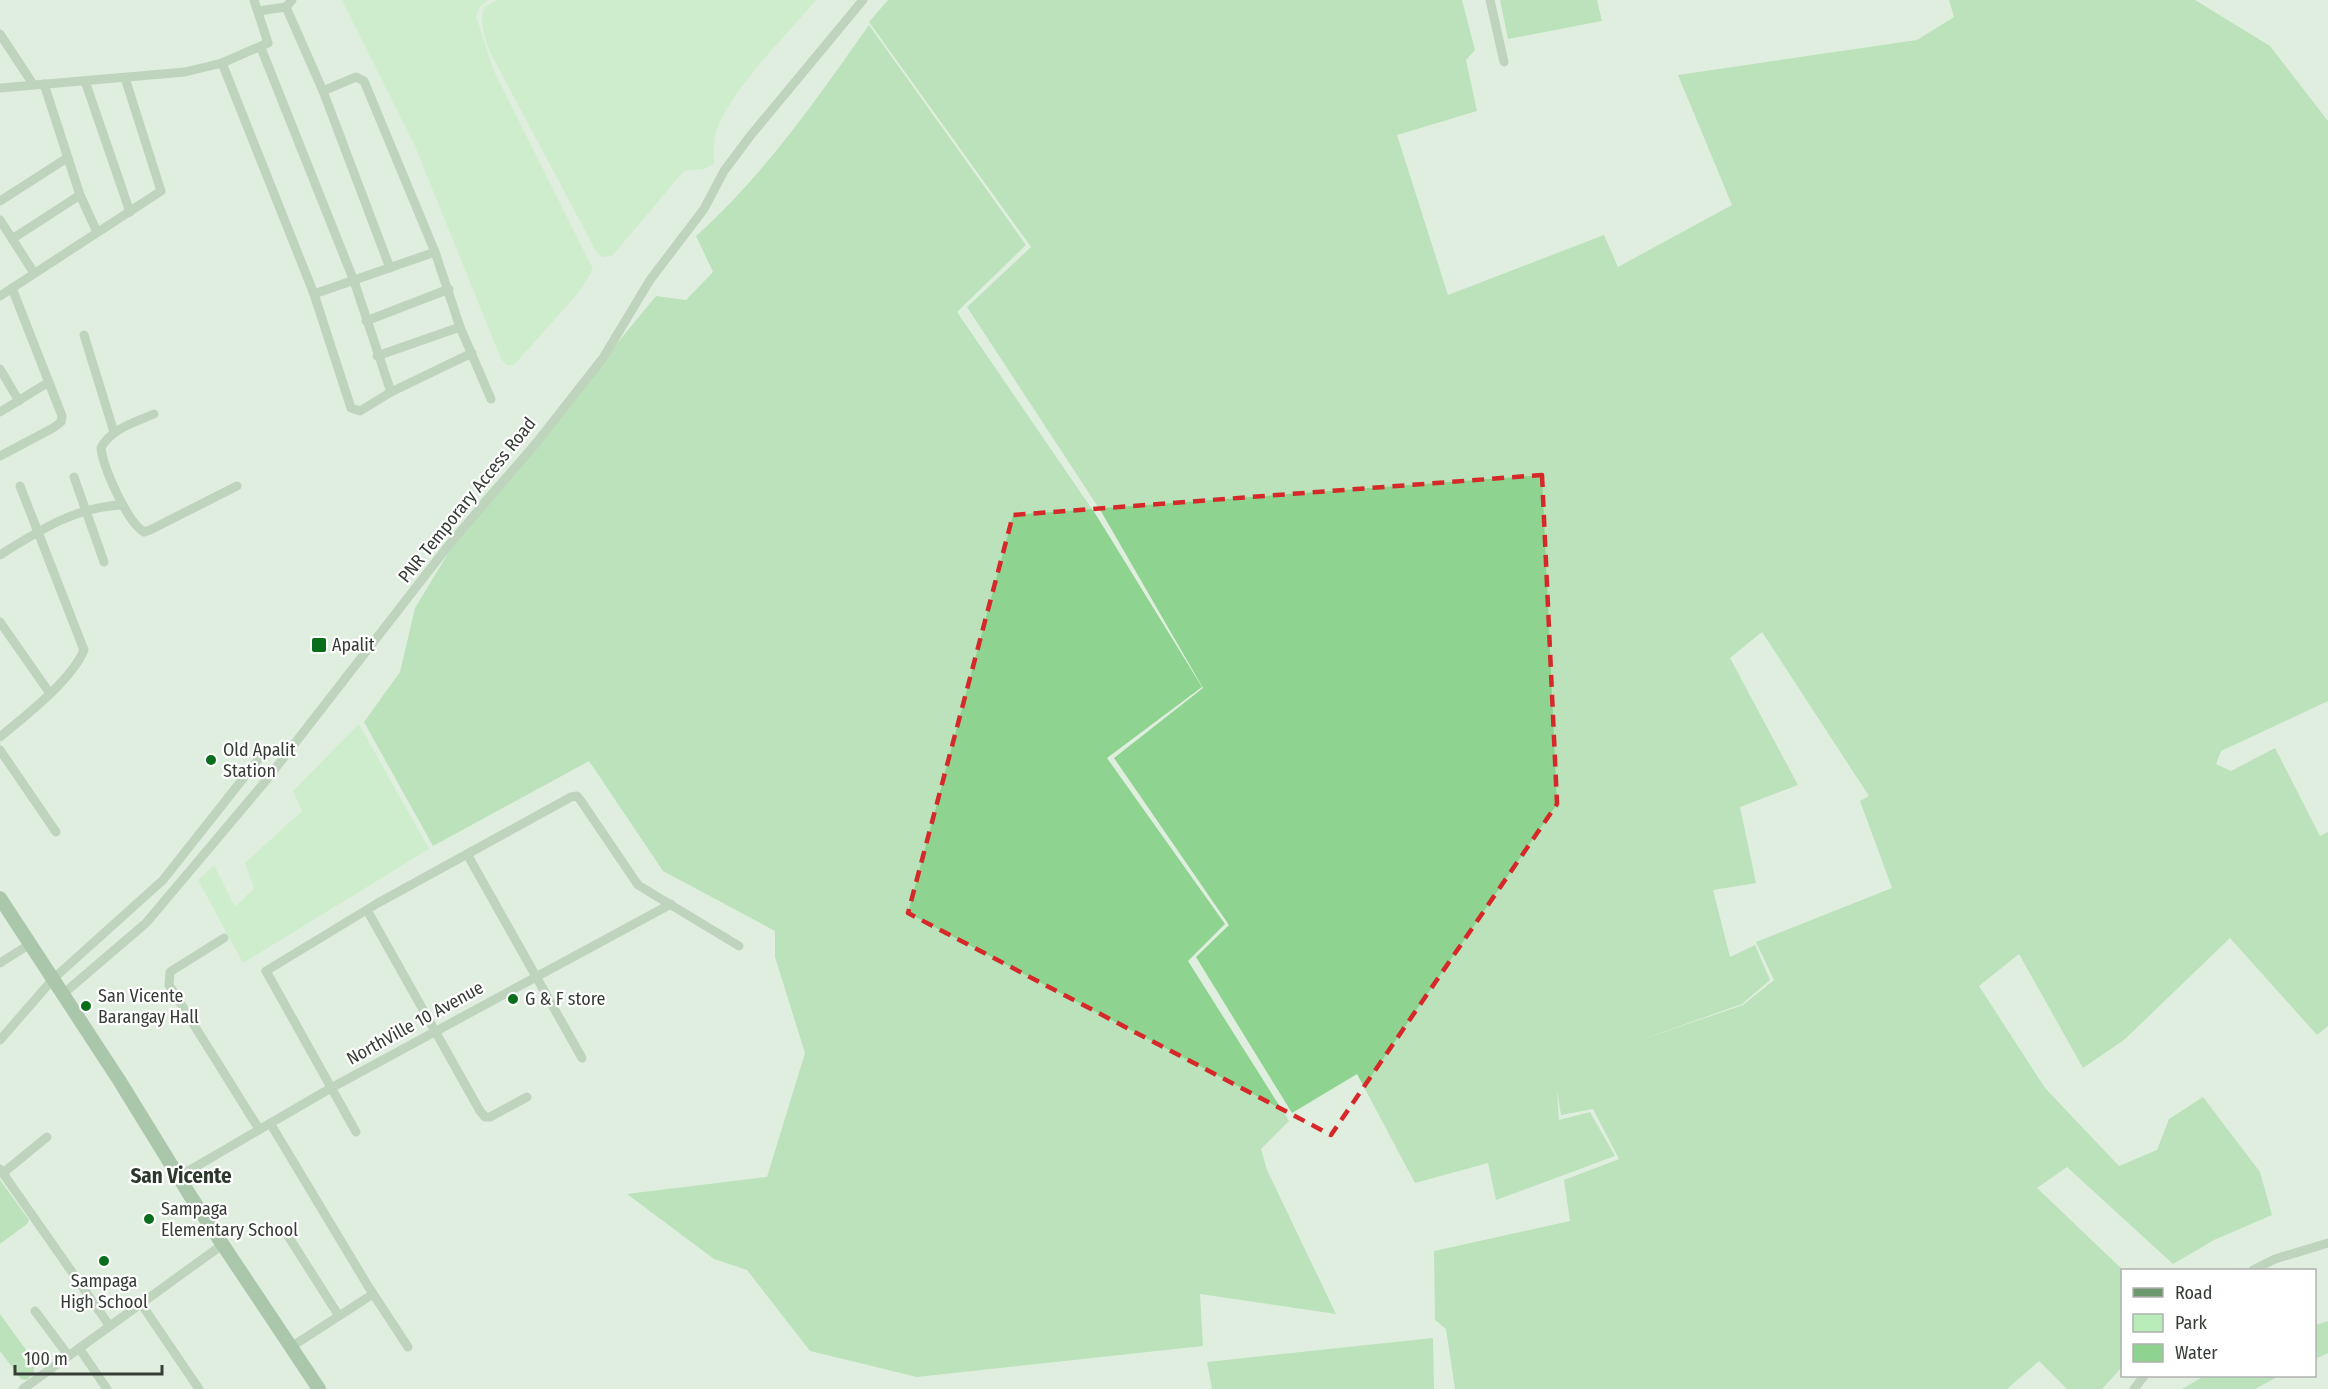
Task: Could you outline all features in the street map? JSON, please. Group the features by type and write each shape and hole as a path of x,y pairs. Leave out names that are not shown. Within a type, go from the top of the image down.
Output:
{"main road":[{"path":"0,898 222,1245 319,1389"}],"street":[{"path":"0,88 185,72 222,63 268,43 254,0"},
{"name":"PNR Temporary Access Road","path":"63,994 146,923 264,783 448,546 537,442 603,358 650,280 704,209 724,171 863,0"},
{"path":"1491,0 1504,62"},
{"path":"258,11 289,3 390,268"},
{"path":"0,34 33,84"},
{"path":"261,48 354,281 377,356 391,392"},
{"path":"222,63 314,294 351,408 360,411 391,392 472,353"},
{"path":"323,91 356,77 364,81 435,252 460,327 490,399"},
{"path":"0,456 61,422 62,416 49,382 4,291 161,191 125,78"},
{"path":"85,81 130,212"},
{"path":"44,84 80,195 98,232"},
{"path":"0,201 67,158"},
{"path":"12,239 80,195"},
{"path":"0,220 34,273"},
{"path":"314,294 435,252"},
{"path":"366,321 449,289"},
{"path":"377,356 460,327"},
{"path":"84,335 114,432"},
{"path":"0,369 19,401"},
{"path":"0,412 49,382"},
{"path":"154,414 114,432 105,440 101,448 102,456 123,505 138,528 144,532 237,486"},
{"path":"74,477 105,562"},
{"path":"0,737 22,721 63,680 84,650 20,486"},
{"path":"0,555 39,531 87,510 123,505"},
{"path":"0,622 49,692"},
{"path":"0,750 57,832"},
{"path":"0,1040 53,979 163,880 264,752"},
{"path":"356,1132 266,971 367,910 577,796 638,885 739,946"},
{"path":"467,854 582,1058"},
{"name":"NorthVille 10 Avenue","path":"178,1177 331,1088 671,904"},
{"path":"367,910 485,1117 526,1097"},
{"path":"224,938 170,972 169,986 259,1129"},
{"path":"0,963 30,944"},
{"path":"270,1123 408,1347"},
{"path":"47,1137 2,1171 109,1325"},
{"path":"288,1236 339,1316"},
{"path":"2255,1269 2275,1259 2328,1243"},
{"path":"23,1389 222,1245"},
{"path":"291,1347 374,1294"},
{"path":"142,1305 199,1389"},
{"path":"35,1311 68,1355"},
{"path":"79,1348 107,1389"},
{"path":"2134,1389 2143,1377"}],"highlighted area":[{"path":"1542,475 1557,804 1331,1135 908,913 1013,515"}],"green space":[{"path":"342,0 488,0 480,7 476,16 493,69 593,269 579,292 514,365 507,365 501,359 415,146"},
{"path":"497,0 816,0 760,63 723,115 716,132 714,164 704,169 684,171 612,256 603,257 597,253 491,54 482,19 484,7"},
{"path":"359,724 429,849 243,963 198,880 214,865 235,907 254,888 245,863 302,811 293,791"}],"water":[{"path":"888,0 1462,0 1475,50 1466,60 1477,111 1397,135 1448,295 1604,235 1618,267 1732,205 1678,75 1917,40 1954,17 1949,0 2195,0 2270,46 2328,121 2328,701 2221,751 2216,764 2231,771 2275,748 2320,836 2328,832 2328,1026 2317,1035 2230,938 2124,1040 2083,1068 2019,954 1979,986 2045,1088 2119,1166 2157,1150 2169,1119 2203,1097 2260,1172 2272,1215 2214,1240 2173,1264 2067,1167 2037,1188 2122,1269 2121,1368 2102,1389 2067,1389 2039,1361 2007,1389 1455,1389 1446,1329 1435,1320 1434,1251 1570,1221 1564,1180 1619,1159 1593,1109 1561,1115 1557,1090 1559,1120 1590,1112 1615,1156 1496,1200 1488,1163 1415,1183 1357,1074 1292,1113 1196,957 1229,925 1114,758 1203,688 1102,513 967,307 1031,247 869,22","holes":["1762,632 1869,796 1860,801 1892,888 1756,942 1774,980 1743,1005 1635,1042 1742,1004 1770,980 1755,945 1730,957 1713,890 1756,883 1740,807 1798,785 1730,658"]},
{"path":"1500,0 1597,0 1602,21 1508,39"},
{"path":"869,25 1026,245 957,312 1098,518 1202,687 1107,758 1225,924 1188,961 1289,1121 1261,1149 1267,1170 1336,1314 1200,1294 1203,1346 917,1377 810,1351 747,1270 714,1259 627,1194 767,1177 805,1053 775,957 775,931 663,871 589,761 433,846 364,722 400,672 415,608 481,499 577,392 656,296 686,300 713,272 696,236 767,162"},
{"path":"0,1180 29,1220 27,1224 0,1244"},
{"path":"0,1314 34,1361 34,1372 27,1380 21,1379 0,1351"},
{"path":"2328,1321 2328,1353 2316,1359 2316,1325"},
{"path":"1433,1338 1434,1389 1212,1389 1207,1362"},
{"path":"2202,1377 2277,1377 2255,1389 2182,1389"}],"place":[{"name":"Apalit","path":"319,645"},
{"name":"Old Apalit Station","path":"211,760"},
{"name":"G & F store","path":"513,999"},
{"name":"San Vicente Barangay Hall","path":"86,1006"},
{"name":"Sampaga Elementary School","path":"149,1219"},
{"name":"Sampaga High School","path":"104,1261"}],"district":[{"name":"San Vicente","path":"181,1176"}]}
